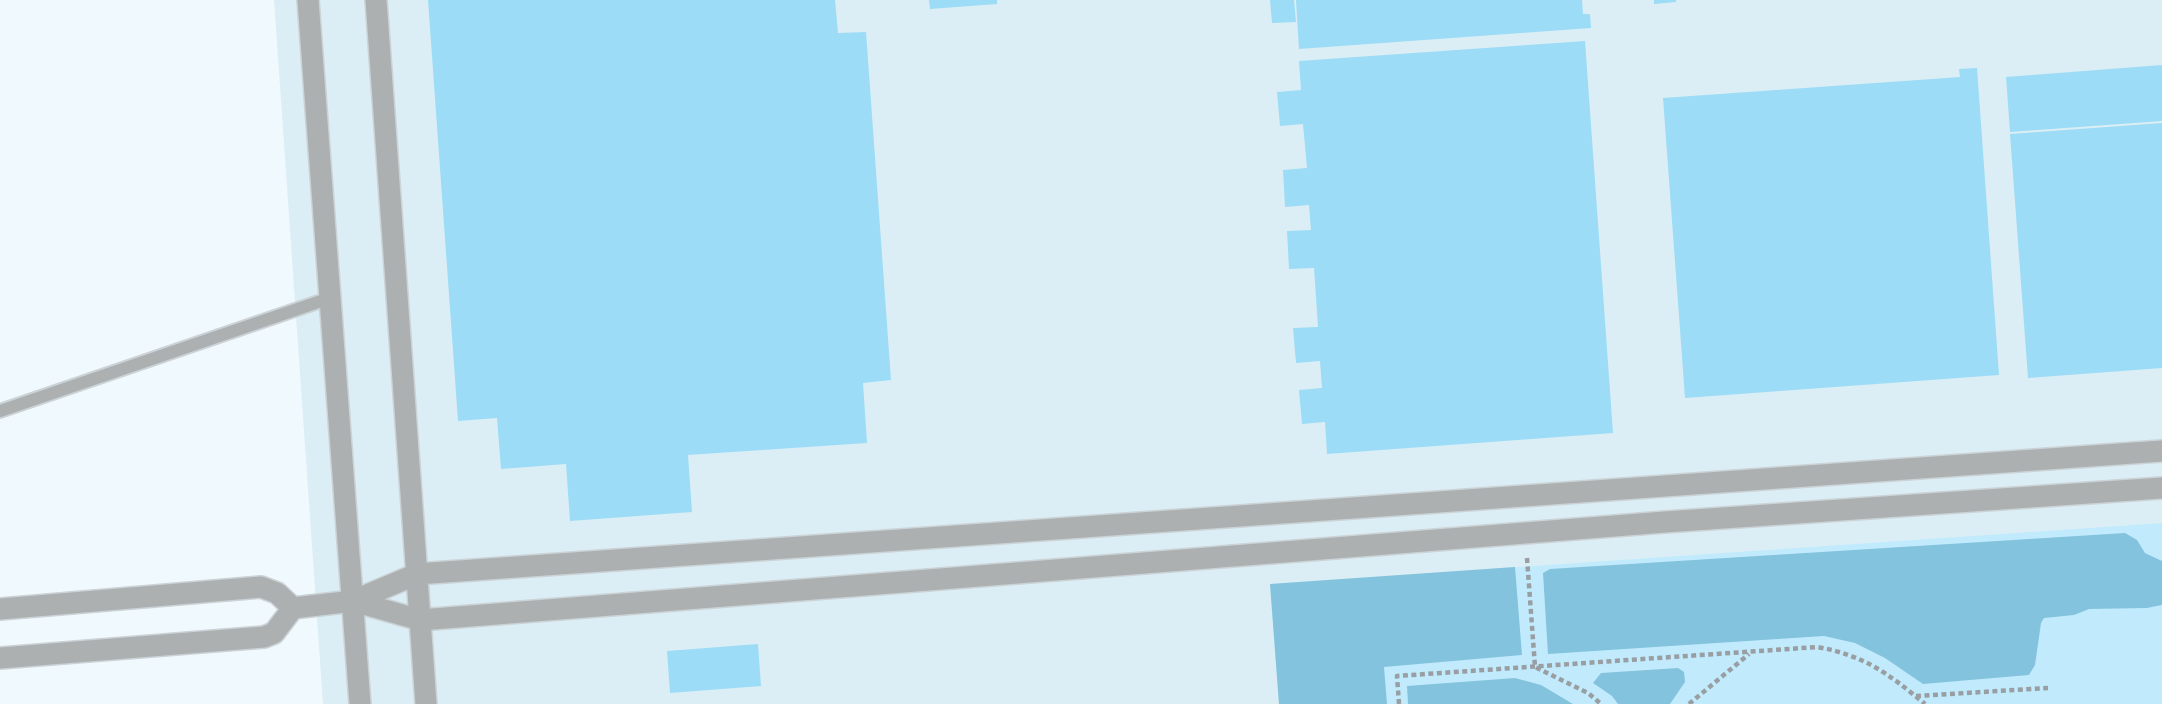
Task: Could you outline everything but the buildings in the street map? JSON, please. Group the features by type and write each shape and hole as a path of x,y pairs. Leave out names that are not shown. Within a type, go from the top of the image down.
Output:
{"street":[{"path":"308,0 360,704"},
{"path":"376,0 426,704"},
{"path":"0,658 264,637 274,633 293,608 353,601 417,574 2162,452"},
{"path":"353,601 420,620 1525,533 2162,488"},
{"path":"0,609 261,587 277,593 293,608"}],"lane":[{"path":"0,411 330,298"}],"path":[{"path":"1525,533 1535,667"},
{"path":"1399,704 1397,676 1817,648 1842,652 1877,668 1925,704"},
{"path":"1689,704 1749,653"},
{"path":"1535,667 1588,693 1601,704"},
{"path":"1916,696 2048,688"}],"shaded area":[{"path":"274,0 2162,0 2162,704 323,704"},
{"path":"2162,523 2162,704 1279,704 1270,584"},
{"path":"2125,533 2137,540 2145,553 2162,561 2162,605 2147,608 2089,609 2074,615 2044,618 2035,665 2029,675 1923,684 1885,658 1855,643 1824,636 1548,654 1543,573 1550,569"},
{"path":"1515,567 1522,655 1384,667 1387,704 1279,704 1270,584"},
{"path":"1678,668 1684,672 1685,682 1670,704 1618,704 1612,696 1593,683 1601,673"},
{"path":"1515,678 1541,685 1573,704 1408,704 1407,686"}]}
